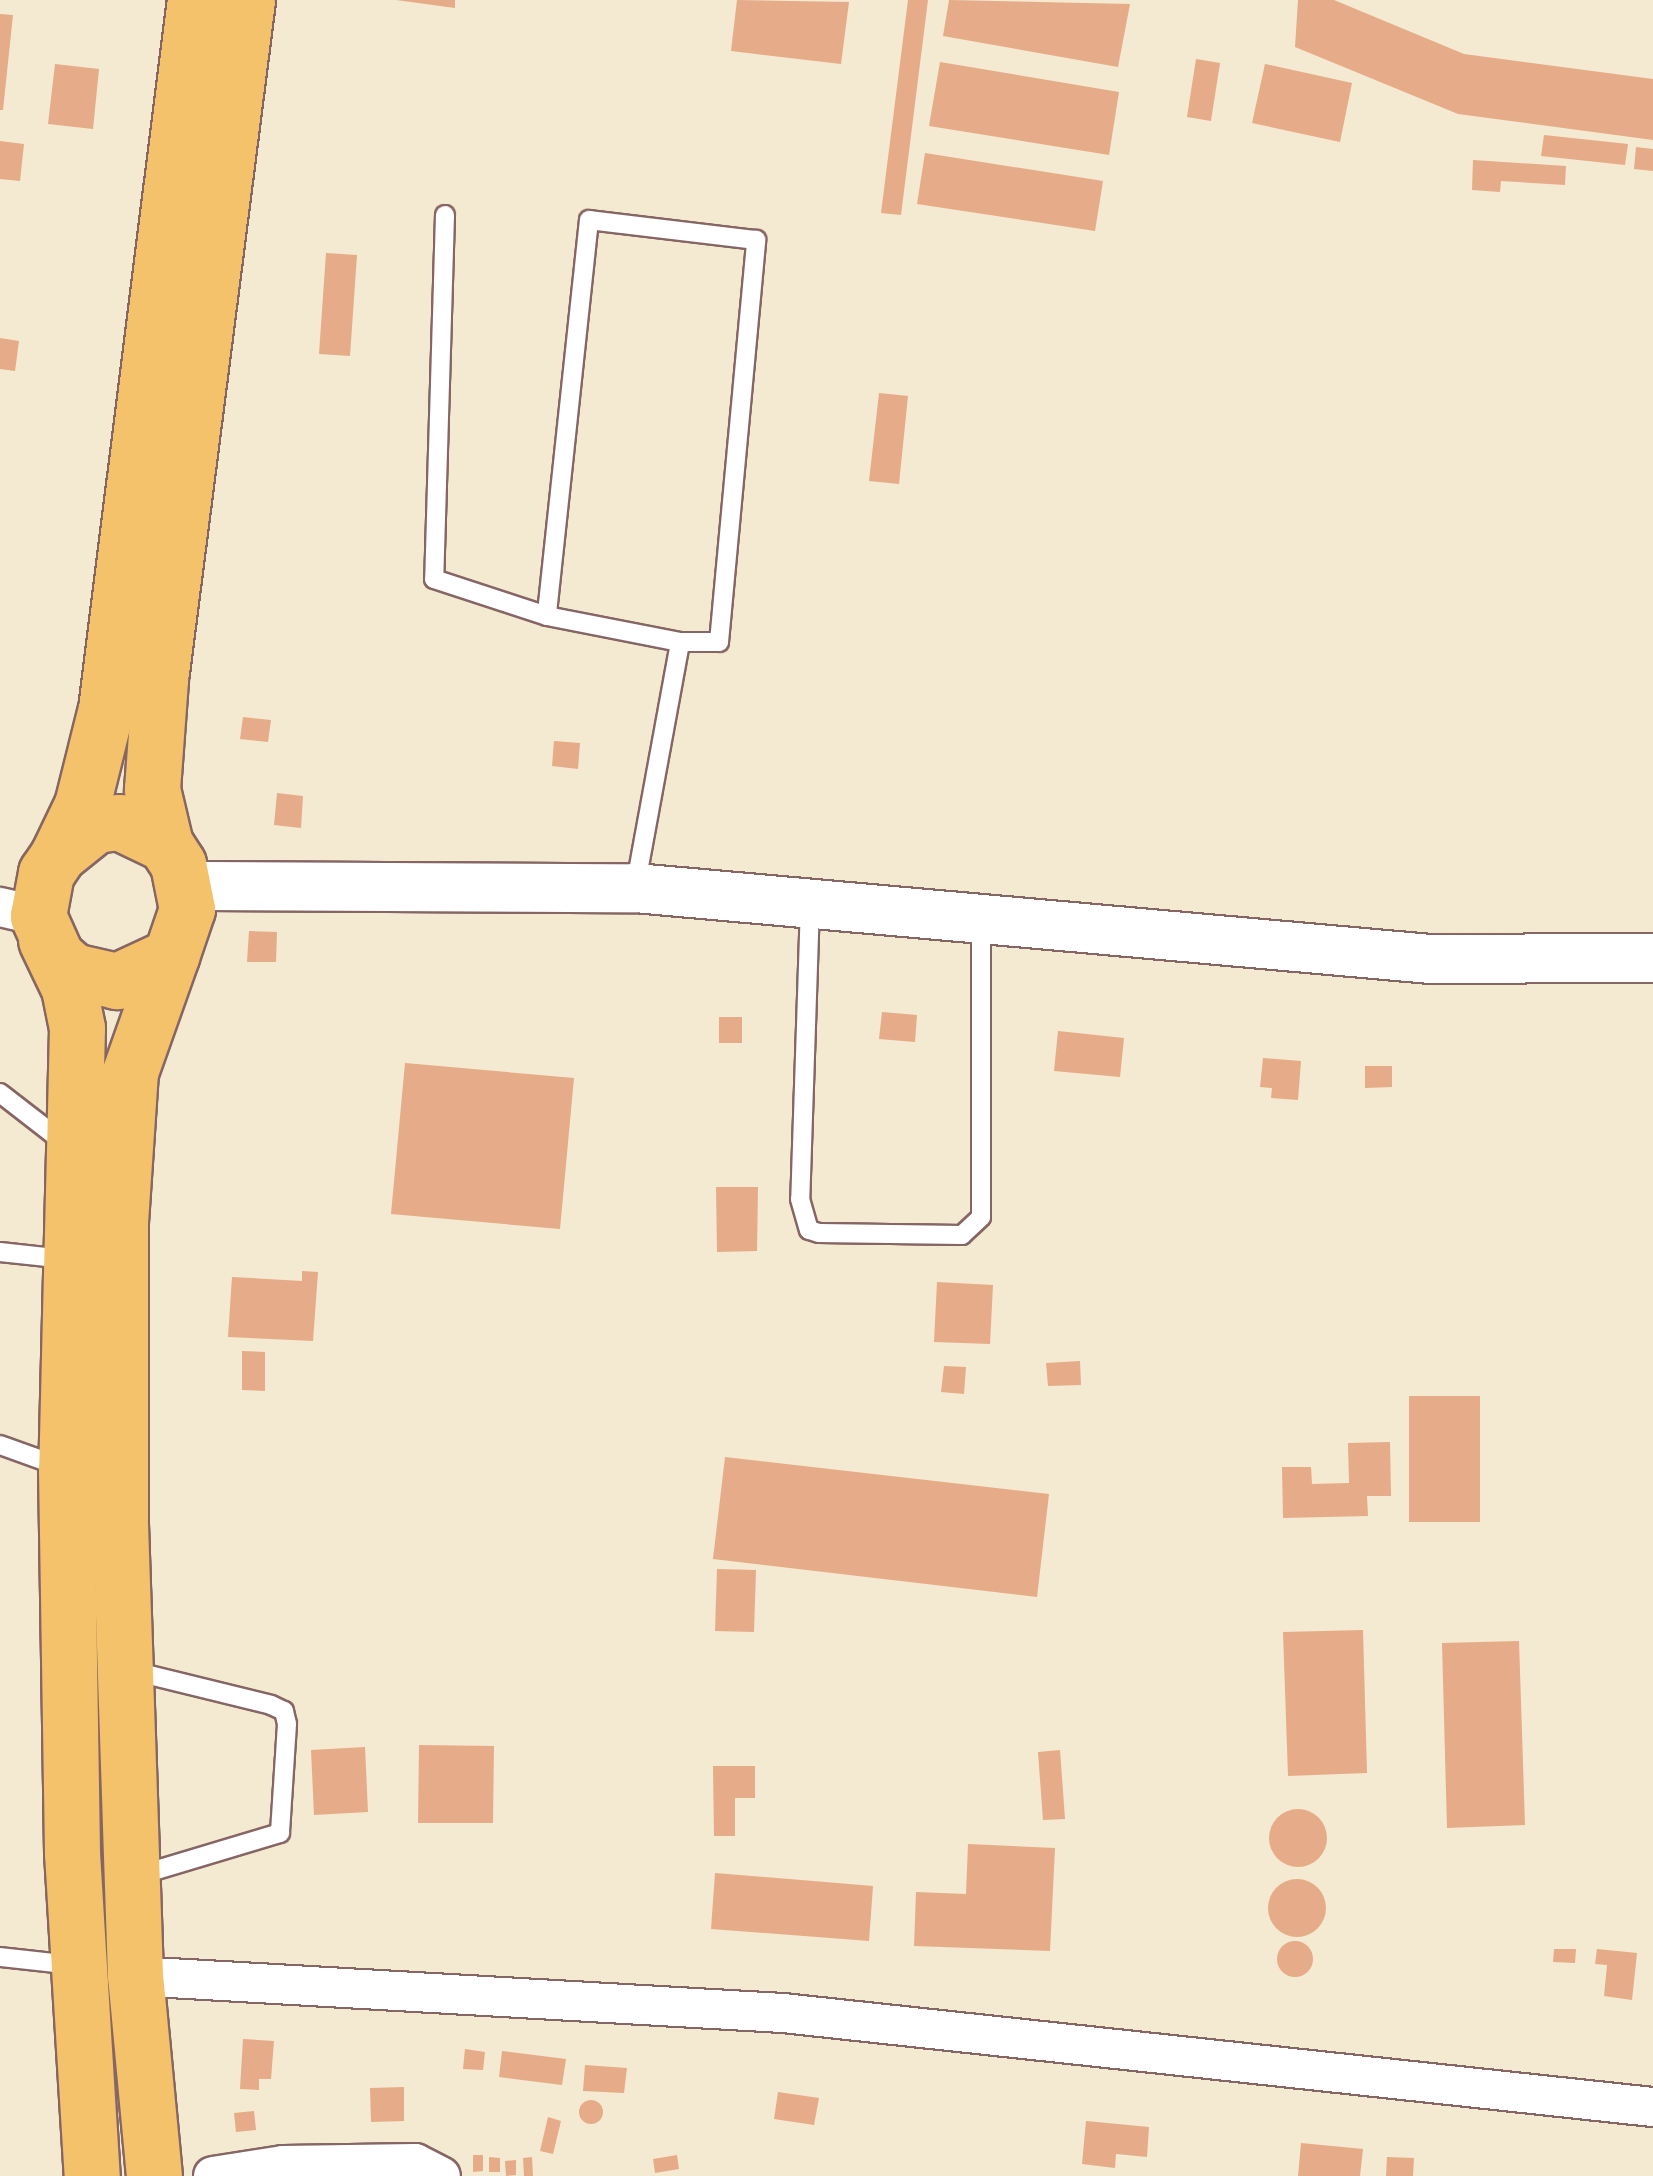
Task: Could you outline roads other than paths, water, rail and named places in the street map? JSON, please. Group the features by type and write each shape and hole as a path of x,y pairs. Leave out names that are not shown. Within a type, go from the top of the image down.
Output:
{"main road":[{"path":"28,921 46,873 82,804 106,709 195,0"},
{"path":"154,2176 135,1976 125,1669 120,1222 130,1072 184,930 175,865 152,789 160,680 247,0"},
{"path":"58,855 95,825 119,822 175,865"},
{"path":"28,921 73,971 94,980 138,976 171,956"},
{"path":"28,921 68,988 77,1028 66,1469 77,1965 92,2176"}],"street":[{"path":"175,865 635,888 1431,959 1653,958"},
{"path":"135,1976 784,2013 1653,2108"},
{"path":"213,2176 284,2164 415,2164 440,2176"}],"lane":[{"path":"445,215 434,579 547,616 680,642 718,642 756,240 589,220 547,616"},
{"path":"635,888 680,642"},
{"path":"810,904 800,1198 809,1230 819,1233 962,1235 981,1217 981,920"},
{"path":"0,1093 74,1150"},
{"path":"0,1252 72,1260"},
{"path":"0,1445 66,1469"},
{"path":"125,1669 271,1705 284,1711 287,1724 280,1833 132,1877"},
{"path":"0,1957 77,1965"}]}
